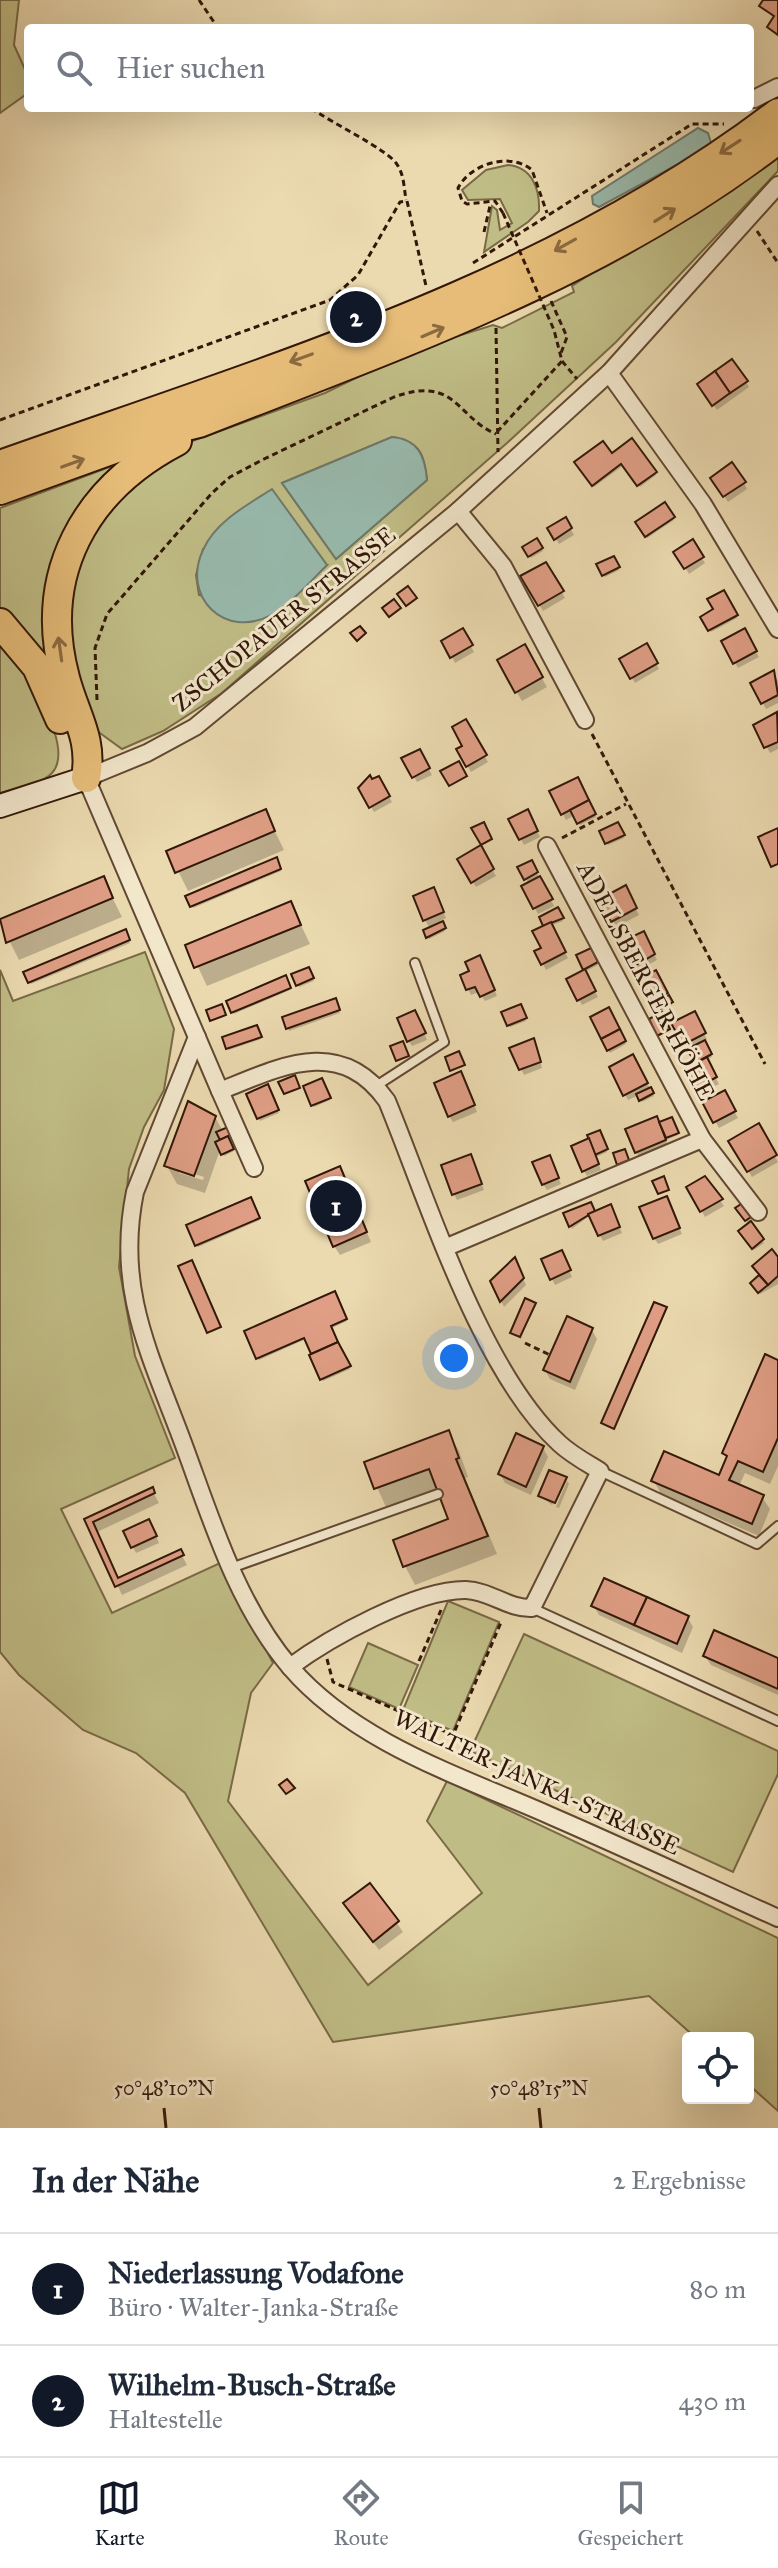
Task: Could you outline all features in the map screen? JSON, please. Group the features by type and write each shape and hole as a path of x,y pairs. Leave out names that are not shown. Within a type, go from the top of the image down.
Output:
{"highway":[{"path":"0,465 348,341 493,282 638,205 766,106"},
{"path":"0,490 158,433 199,423 361,362 495,306 648,226 778,139"},
{"path":"86,778 90,752 65,677 57,632 59,593 71,549 88,516 110,487 135,465 199,423"},
{"path":"0,623 37,667 54,700 71,754 86,778"}],"street":[{"path":"766,106 778,87"},
{"name":"ZSCHOPAUER STRASSE","path":"0,806 86,778 147,753 195,727 458,511 609,373 778,185"},
{"path":"609,373 703,504 778,629"},
{"path":"458,511 503,566 585,720"},
{"path":"86,778 254,1168"},
{"name":"ADELSBERGER HÖHE","path":"547,846 702,1139 758,1212"},
{"name":"WALTER-JANKA-STRASSE","path":"197,1037 135,1192 130,1216 129,1273 142,1340 231,1568 264,1631 290,1667 316,1693 380,1738 778,1918"},
{"path":"220,1091 273,1070 310,1061 356,1070 376,1086 387,1101 493,1354 534,1415 560,1444 600,1471 532,1608 509,1604 484,1593 454,1591 359,1624 320,1644 290,1667"},
{"name":"ADELSBERGER HÖHE","path":"447,1247 702,1139"}],"lane":[{"path":"376,1086 444,1042 415,963"},
{"path":"600,1471 757,1544 778,1526"},
{"path":"231,1568 438,1494"},
{"path":"532,1608 778,1721"}],"path":[{"path":"199,0 215,24"},
{"path":"316,112 338,128 388,154 399,168 428,289"},
{"path":"470,265 547,213 692,124 734,123"},
{"path":"547,213 532,170 516,161 484,166 458,188 462,201 467,204 495,201 503,213 554,330 562,361 583,384"},
{"path":"0,420 330,300 358,275 400,202 407,201"},
{"path":"484,232 490,206"},
{"path":"748,218 778,263"},
{"path":"538,307 560,297"},
{"path":"551,301 567,337 561,353"},
{"path":"496,434 494,335 499,326"},
{"path":"496,434 562,361"},
{"path":"97,701 95,648 107,614 129,584 230,477 394,397 413,392 451,398 486,430 496,434"},
{"path":"585,720 626,804 765,1064"},
{"path":"547,846 626,804"},
{"path":"525,1343 550,1355"},
{"path":"320,1644 326,1650 333,1682 453,1735 509,1604"},
{"path":"419,1661 441,1609"}],"shaded area":[{"path":"0,0 19,0 14,45 24,67 24,96 0,113"},
{"path":"698,128 708,133 712,146 599,207 593,204 592,196"},
{"path":"778,151 778,171 616,342 507,443 222,693 163,731 122,749 93,728 70,657 72,578 104,510 184,444 325,393 413,350 493,325 502,328 574,292 572,286","holes":["392,437 419,450 427,480 336,559 282,483","203,549 327,565 272,615 199,595 196,575"]},
{"path":"508,165 523,170 533,180 539,211 484,252 492,206 497,210 500,230 512,223 500,199 468,200 462,190 486,170"},
{"path":"392,437 414,445 422,456 427,480 336,559 282,483"},
{"path":"123,462 89,496 52,667 0,610 0,508"},
{"path":"272,489 327,565 271,615 238,622 223,618 203,598 198,584 198,567 203,550 224,523"},
{"path":"0,640 43,704 52,725 58,760 47,777 0,793"},
{"path":"145,952 174,1029 164,1090 144,1127 129,1169 119,1267 135,1356 175,1458 61,1509 112,1613 220,1563 273,1663 251,1693 228,1801 368,1985 482,1893 427,1821 447,1781 778,1938 778,2111 754,2089 754,2032 689,2032 649,1996 333,2042 185,1793 136,1753 83,1730 19,1675 0,1652 0,970 13,1001"},
{"path":"448,1601 499,1622 453,1731 403,1710"},
{"path":"524,1634 778,1751 778,1774 733,1872 470,1751"},
{"path":"368,1643 418,1665 399,1709 349,1687"}],"building":[{"path":"763,0 778,0 778,35 767,27 774,16 759,6"},
{"path":"732,359 748,381 730,393 715,371"},
{"path":"715,371 730,393 712,406 697,384"},
{"path":"632,438 657,472 637,486 621,464 592,486 574,462 603,441 612,453"},
{"path":"732,462 746,482 723,497 710,478"},
{"path":"665,502 675,517 645,537 635,522"},
{"path":"566,517 572,528 554,540 547,528"},
{"path":"537,538 543,548 528,557 522,547"},
{"path":"693,539 704,557 684,569 673,552"},
{"path":"614,556 620,567 602,576 596,564"},
{"path":"546,562 564,591 538,606 520,576"},
{"path":"408,586 417,598 406,606 397,594"},
{"path":"724,590 738,615 708,631 700,617 713,609 707,599"},
{"path":"394,599 401,608 389,617 382,608"},
{"path":"360,626 366,633 357,641 350,633"},
{"path":"463,628 473,645 450,658 441,641"},
{"path":"745,628 757,651 733,664 721,641"},
{"path":"647,643 658,663 630,679 619,659"},
{"path":"525,644 543,677 515,693 497,660"},
{"path":"774,670 778,695 761,704 750,683"},
{"path":"777,712 778,742 764,748 753,725"},
{"path":"466,719 487,755 466,767 456,749 462,746 452,727"},
{"path":"420,749 430,768 412,778 401,758"},
{"path":"459,761 467,776 449,786 440,771"},
{"path":"370,775 372,779 379,776 390,796 369,808 358,788"},
{"path":"578,777 589,800 561,815 549,791"},
{"path":"589,800 596,814 577,824 570,810"},
{"path":"266,809 275,831 175,873 166,851"},
{"path":"528,809 538,831 519,840 508,819"},
{"path":"484,822 492,839 481,845 471,828"},
{"path":"618,822 625,835 605,844 599,831"},
{"path":"778,828 778,864 771,867 758,837"},
{"path":"481,845 494,869 471,883 457,859"},
{"path":"277,857 281,869 190,907 185,896"},
{"path":"532,860 538,872 524,880 517,867"},
{"path":"104,876 113,898 6,943 0,919"},
{"path":"540,876 553,899 533,909 521,886"},
{"path":"626,885 637,908 611,922 600,899"},
{"path":"434,887 444,912 423,921 413,896"},
{"path":"291,901 301,925 194,968 185,945"},
{"path":"558,907 564,918 543,926 539,917"},
{"path":"443,921 446,928 426,938 423,930"},
{"path":"551,922 566,952 541,965 534,951 541,948 532,931"},
{"path":"126,929 130,940 28,983 23,972"},
{"path":"644,931 655,954 634,966 621,942"},
{"path":"591,948 598,962 583,970 576,955"},
{"path":"480,955 495,990 480,997 475,987 466,990 460,975 469,971 465,962"},
{"path":"309,967 314,978 296,986 291,974"},
{"path":"585,969 596,991 577,1001 566,979"},
{"path":"656,970 668,993 649,1002 637,980"},
{"path":"286,975 291,988 231,1013 226,1001"},
{"path":"669,995 673,1002 658,1010 654,1003"},
{"path":"336,998 340,1010 286,1029 282,1017"},
{"path":"222,1004 226,1015 210,1021 206,1010"},
{"path":"521,1004 527,1018 507,1026 501,1012"},
{"path":"609,1007 620,1029 601,1039 590,1017"},
{"path":"415,1010 426,1033 407,1042 397,1018"},
{"path":"695,1011 706,1033 683,1045 671,1023"},
{"path":"662,1012 670,1029 657,1036 649,1019"},
{"path":"257,1025 262,1037 226,1049 222,1037"},
{"path":"620,1029 626,1041 607,1051 601,1039"},
{"path":"534,1038 541,1062 519,1070 509,1048"},
{"path":"705,1040 712,1054 695,1063 687,1049"},
{"path":"403,1041 409,1056 396,1061 390,1046"},
{"path":"459,1051 465,1065 450,1071 445,1057"},
{"path":"633,1054 648,1083 623,1096 609,1067"},
{"path":"707,1057 717,1077 694,1089 684,1069"},
{"path":"461,1071 475,1105 448,1117 434,1083"},
{"path":"295,1075 300,1088 284,1094 278,1082"},
{"path":"322,1078 331,1098 311,1106 303,1086"},
{"path":"268,1084 279,1110 257,1119 246,1094"},
{"path":"651,1087 654,1093 639,1101 636,1094"},
{"path":"725,1090 736,1111 713,1123 702,1102"},
{"path":"188,1101 216,1116 194,1176 164,1166"},
{"path":"657,1116 666,1140 635,1153 625,1129"},
{"path":"672,1117 679,1133 666,1138 659,1122"},
{"path":"759,1123 777,1155 747,1172 728,1141"},
{"path":"228,1127 231,1135 220,1140 216,1132"},
{"path":"600,1130 608,1149 595,1155 587,1135"},
{"path":"228,1136 234,1149 221,1155 215,1142"},
{"path":"589,1138 599,1164 582,1172 571,1146"},
{"path":"625,1149 629,1160 617,1165 613,1153"},
{"path":"471,1154 482,1184 452,1195 441,1165"},
{"path":"550,1155 559,1178 542,1185 532,1162"},
{"path":"340,1166 367,1232 333,1247 305,1181"},
{"path":"664,1176 669,1190 658,1194 652,1181"},
{"path":"705,1176 723,1199 700,1212 686,1187"},
{"path":"667,1196 680,1228 653,1239 639,1207"},
{"path":"251,1197 260,1218 195,1246 186,1225"},
{"path":"591,1202 595,1211 569,1227 563,1213"},
{"path":"611,1204 620,1227 598,1236 588,1214"},
{"path":"741,1204 751,1217 745,1221 735,1208"},
{"path":"751,1221 764,1239 752,1249 738,1231"},
{"path":"772,1249 778,1257 778,1276 768,1285 752,1266"},
{"path":"562,1250 571,1270 550,1280 541,1259"},
{"path":"515,1257 524,1278 500,1302 490,1281"},
{"path":"192,1260 221,1327 207,1333 178,1266"},
{"path":"759,1275 768,1285 758,1293 750,1283"},
{"path":"335,1291 347,1319 331,1326 338,1342 311,1354 304,1338 256,1359 244,1331"},
{"path":"525,1298 536,1303 520,1337 510,1333"},
{"path":"654,1302 667,1307 614,1429 601,1423"},
{"path":"567,1316 593,1328 570,1382 543,1370"},
{"path":"338,1342 351,1366 320,1380 309,1355"},
{"path":"765,1354 778,1360 778,1438 763,1472 738,1461 729,1480 764,1495 752,1524 651,1481 664,1451 719,1475 727,1456 722,1453"},
{"path":"449,1430 459,1458 456,1459 488,1536 403,1567 393,1540 448,1519 429,1469 374,1489 364,1462"},
{"path":"516,1433 544,1446 526,1487 498,1474"},
{"path":"549,1470 567,1477 555,1503 538,1496"},
{"path":"153,1487 155,1493 93,1522 118,1578 181,1549 184,1555 115,1587 84,1519"},
{"path":"149,1519 157,1536 131,1548 123,1531"},
{"path":"604,1578 647,1597 634,1625 591,1606"},
{"path":"647,1597 689,1616 677,1644 634,1625"},
{"path":"714,1630 778,1658 778,1689 703,1656"},
{"path":"287,1779 295,1788 286,1794 279,1785"},
{"path":"370,1883 399,1921 373,1942 343,1903"}],"place":[{"name":"Wilhelm-Busch-Straße","path":"356,317"},
{"name":"Niederlassung Vodafone","path":"336,1206"}]}
